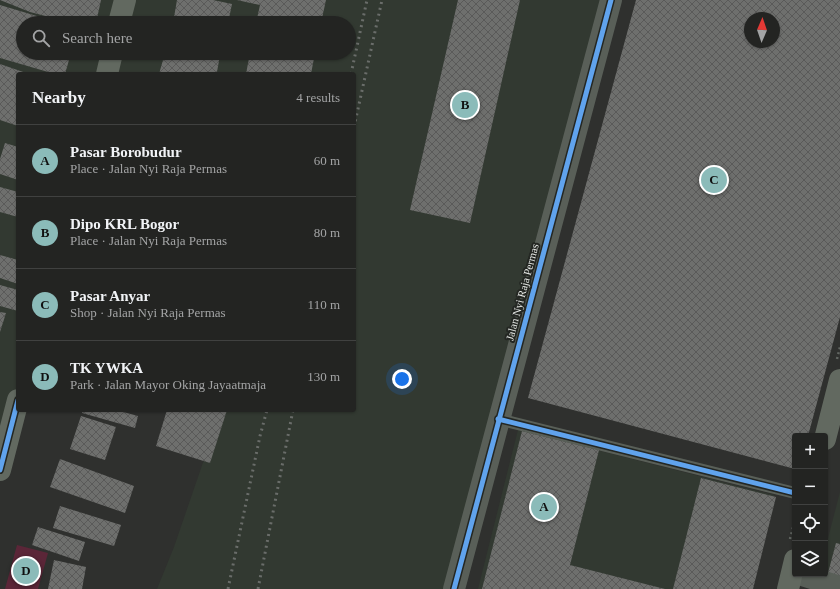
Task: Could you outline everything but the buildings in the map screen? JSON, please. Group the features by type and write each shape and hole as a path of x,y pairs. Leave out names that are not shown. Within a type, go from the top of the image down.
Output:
{"street":[{"path":"121,16 125,0"},
{"name":"Jalan Nyi Raja Permas","path":"454,589 498,419 611,0"},
{"path":"107,72 110,60"},
{"path":"827,433 840,380"},
{"path":"0,470 16,408"},
{"path":"805,577 840,587"}],"lane":[{"path":"498,419 792,492"}],"shaded area":[{"path":"0,0 611,0 454,589 157,589 174,547 220,412 356,412 356,72 16,72 16,409 0,469"},
{"path":"518,430 774,495 751,589 478,589"},
{"path":"840,492 840,589 828,577 828,538"},
{"path":"17,545 48,553 38,589 5,589"}],"railway":[{"path":"356,51 367,0"},
{"path":"356,118 382,0"},
{"path":"351,72 354,60"},
{"path":"228,589 260,436 266,412"},
{"path":"258,589 293,412"}],"cycle path":[{"path":"454,589 611,0"},
{"path":"0,470 16,408"},
{"path":"498,419 792,492"}],"place":[{"name":"Dipo KRL Bogor","path":"465,105"},
{"name":"Pasar Anyar","path":"714,180"},
{"name":"Pasar Borobudur","path":"544,507"},
{"name":"TK YWKA","path":"26,571"}]}
